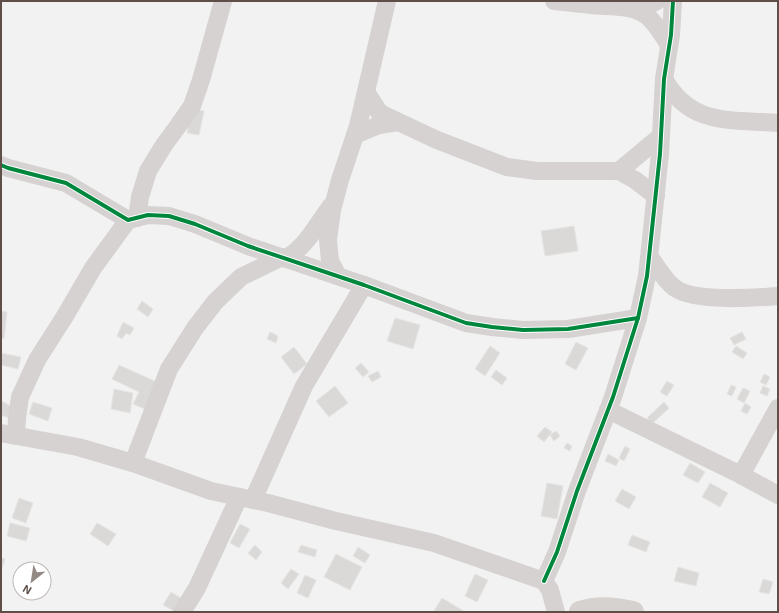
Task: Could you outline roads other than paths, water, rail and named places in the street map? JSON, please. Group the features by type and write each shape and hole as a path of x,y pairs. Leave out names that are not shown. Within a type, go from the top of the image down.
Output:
{"street":[{"path":"223,1 201,80 192,106 164,145 148,171 132,219 93,268 37,360 20,397 17,418 9,434 78,447 133,463 211,491 434,543 544,581 550,590 556,612"},
{"path":"338,276 330,261 328,240 335,201 366,92 386,1"},
{"path":"554,1 622,7 639,11 647,16 656,25 669,45"},
{"path":"639,11 657,1"},
{"path":"544,581 557,552 577,491 613,397 638,318 650,257 661,136 664,79 673,1"},
{"path":"664,79 671,91 679,100 696,112 710,117 736,122 778,123"},
{"path":"366,92 379,112 398,122 465,151 507,167 537,171 618,171 635,180 656,196"},
{"path":"355,135 379,125 398,122"},
{"path":"618,171 661,136"},
{"path":"1,165 66,183 132,219 148,215 169,216 195,224 248,246 364,285 466,323 492,328 522,330 568,329 638,318"},
{"path":"133,463 169,369 195,328 215,302 241,278 298,251 335,201"},
{"path":"650,257 675,288 691,296 738,298 778,296"},
{"path":"182,612 197,588 246,498 304,386 364,285"},
{"path":"741,475 778,408"},
{"path":"608,410 741,475 778,495"},
{"path":"580,612 591,608 617,608 633,612"}]}
